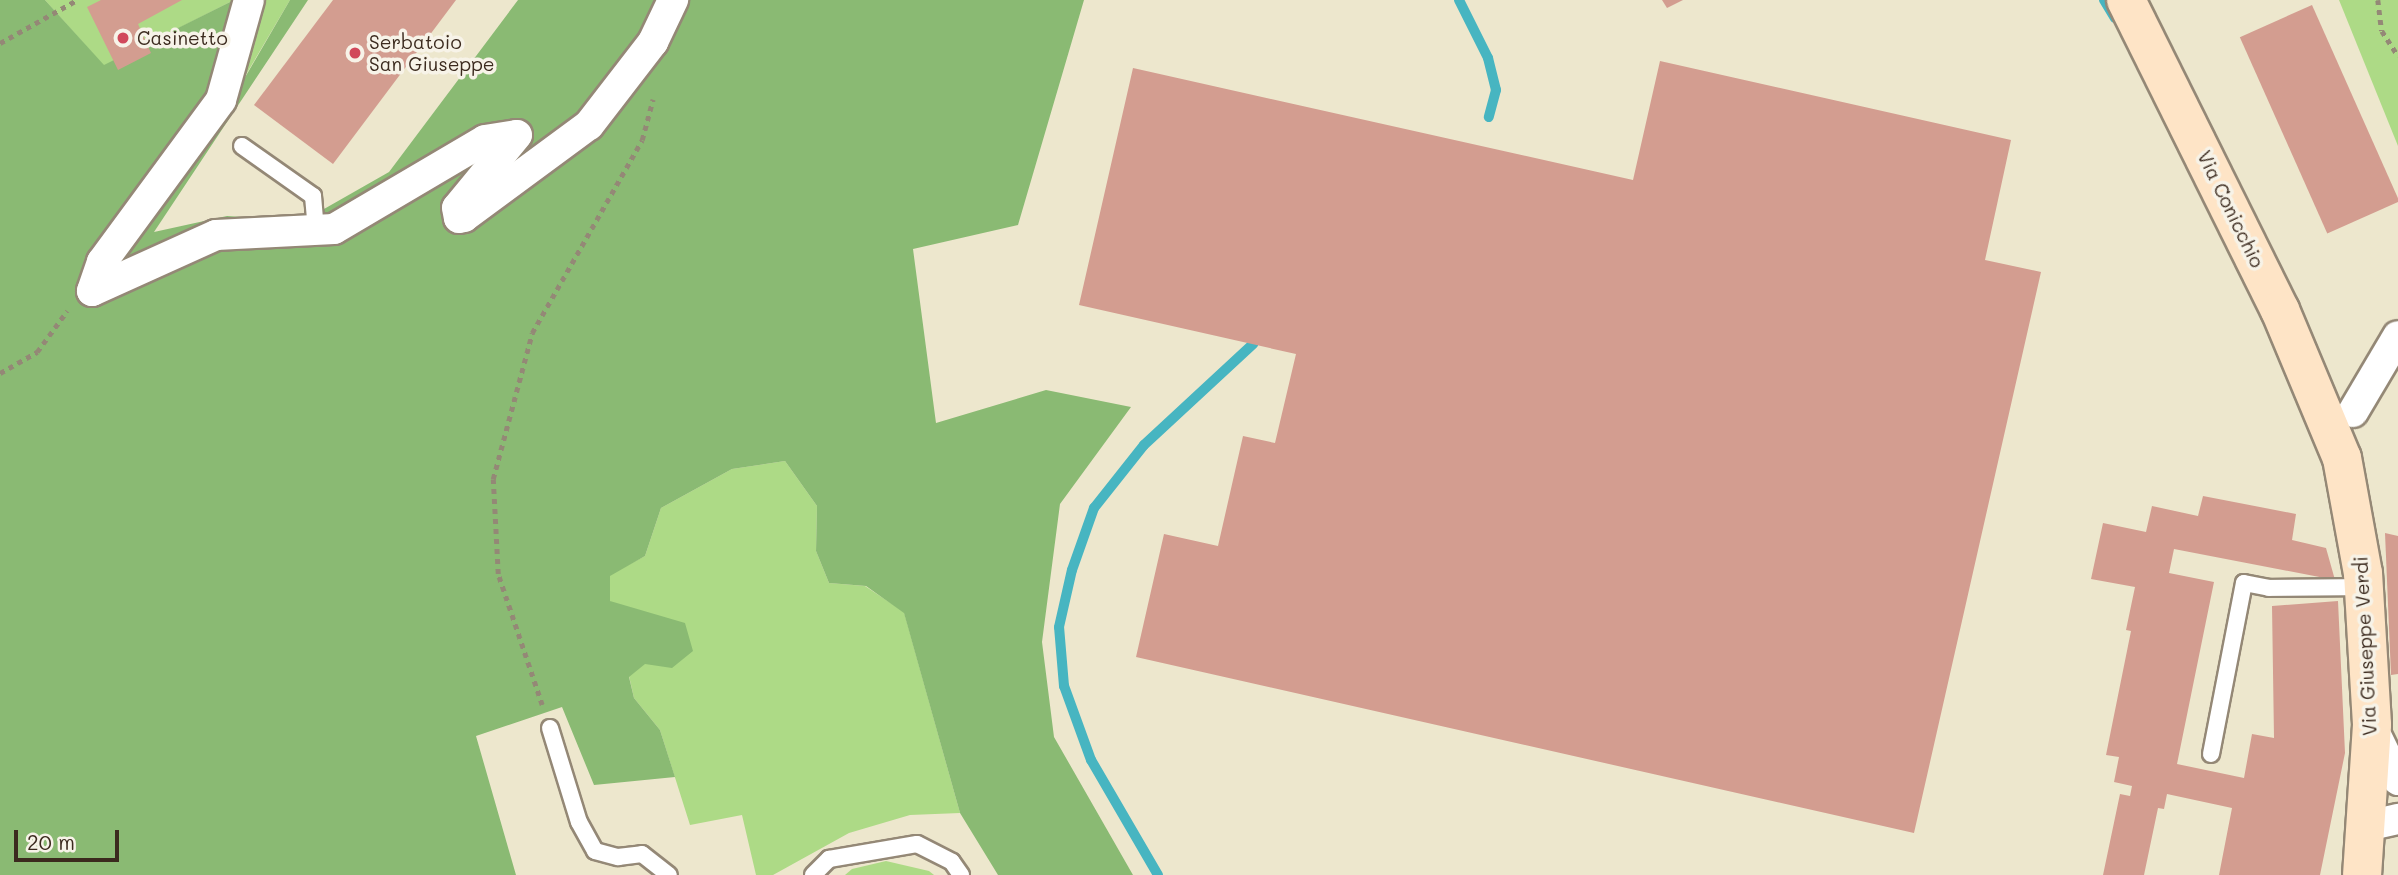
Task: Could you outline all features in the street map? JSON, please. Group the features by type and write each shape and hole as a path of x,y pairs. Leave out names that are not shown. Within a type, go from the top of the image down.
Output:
{"main road":[{"name":"Via Conicchio","path":"2126,0 2274,298 2339,417"},
{"name":"Via Giuseppe Verdi","path":"2339,417 2363,587 2372,725 2382,823 2362,875"}],"street":[{"path":"92,291 102,262 221,100 249,0"},
{"path":"92,291 216,235 334,229 485,139 517,135 457,208 459,218 464,217 589,125 653,42 673,0"},
{"path":"2339,417 2398,336"},
{"path":"2372,725 2398,780"}],"lane":[{"path":"242,146 313,196 316,230"},
{"path":"2211,754 2244,583 2269,588 2363,587"},
{"path":"550,728 579,822 595,851 618,857 642,854 669,875"},
{"path":"813,875 828,859 917,844 952,862 961,875"}],"path":[{"path":"0,43 77,0"},
{"path":"2378,0 2382,31 2398,56"},
{"path":"550,728 498,574 493,479 532,333 642,140 655,90"},
{"path":"0,373 37,352 71,307 92,291"}],"green space":[{"path":"0,0 45,0 104,65 234,0 233,98 290,0 308,0 154,232 227,216 280,219 317,213 389,172 518,0 1084,0 1018,225 913,249 936,423 1046,390 1131,407 1060,504 1042,642 1054,737 1133,875 998,875 960,813 904,613 866,586 829,583 816,551 817,506 785,461 732,469 661,508 645,556 610,576 610,601 685,623 693,651 672,668 645,664 629,677 634,698 660,730 675,777 594,785 562,707 476,736 516,875 0,875"},
{"path":"45,0 234,0 104,66"},
{"path":"254,0 290,0 231,100"},
{"path":"2339,0 2398,0 2398,146"},
{"path":"785,461 817,506 816,551 829,583 865,586 904,612 960,813 910,815 849,833 773,875 756,875 742,815 690,825 660,730 634,698 629,676 645,663 610,601 609,575 645,556 661,508 732,469"},
{"path":"886,861 929,871 934,875 845,875 852,869"}],"building":[{"name":"Casinetto","path":"101,0 182,0 138,24 151,53 118,70 87,7"},
{"name":"Serbatoio San Giuseppe","path":"333,0 456,0 333,164 254,105"},
{"path":"1662,0 1683,0 1667,8"},
{"path":"2312,5 2398,198 2398,202 2327,234 2240,37"},
{"path":"1660,61 2011,140 1985,260 2041,272 1914,833 1136,657 1164,534 1218,546 1243,436 1275,443 1296,354 1079,305 1133,68 1633,180"},
{"path":"2203,496 2296,514 2292,540 2326,548 2335,580 2174,549 2169,573 2214,582 2177,764 2244,778 2252,734 2274,738 2272,606 2338,601 2345,753 2320,875 2219,875 2232,808 2167,794 2164,809 2158,808 2144,875 2103,875 2120,794 2130,796 2132,786 2114,782 2119,757 2106,755 2131,631 2126,630 2135,587 2091,579 2103,523 2146,532 2152,506 2198,516"},
{"path":"2385,533 2398,536 2398,674 2391,675"}],"waterway":[{"path":"1459,0 1488,58 1496,90 1489,117"},
{"path":"2104,0 2115,18"},
{"path":"1158,875 1091,760 1064,686 1059,627 1072,570 1094,508 1144,445 1253,344"}],"place":[{"name":"Casinetto","path":"123,38"},
{"name":"Serbatoio San Giuseppe","path":"355,53"}]}
